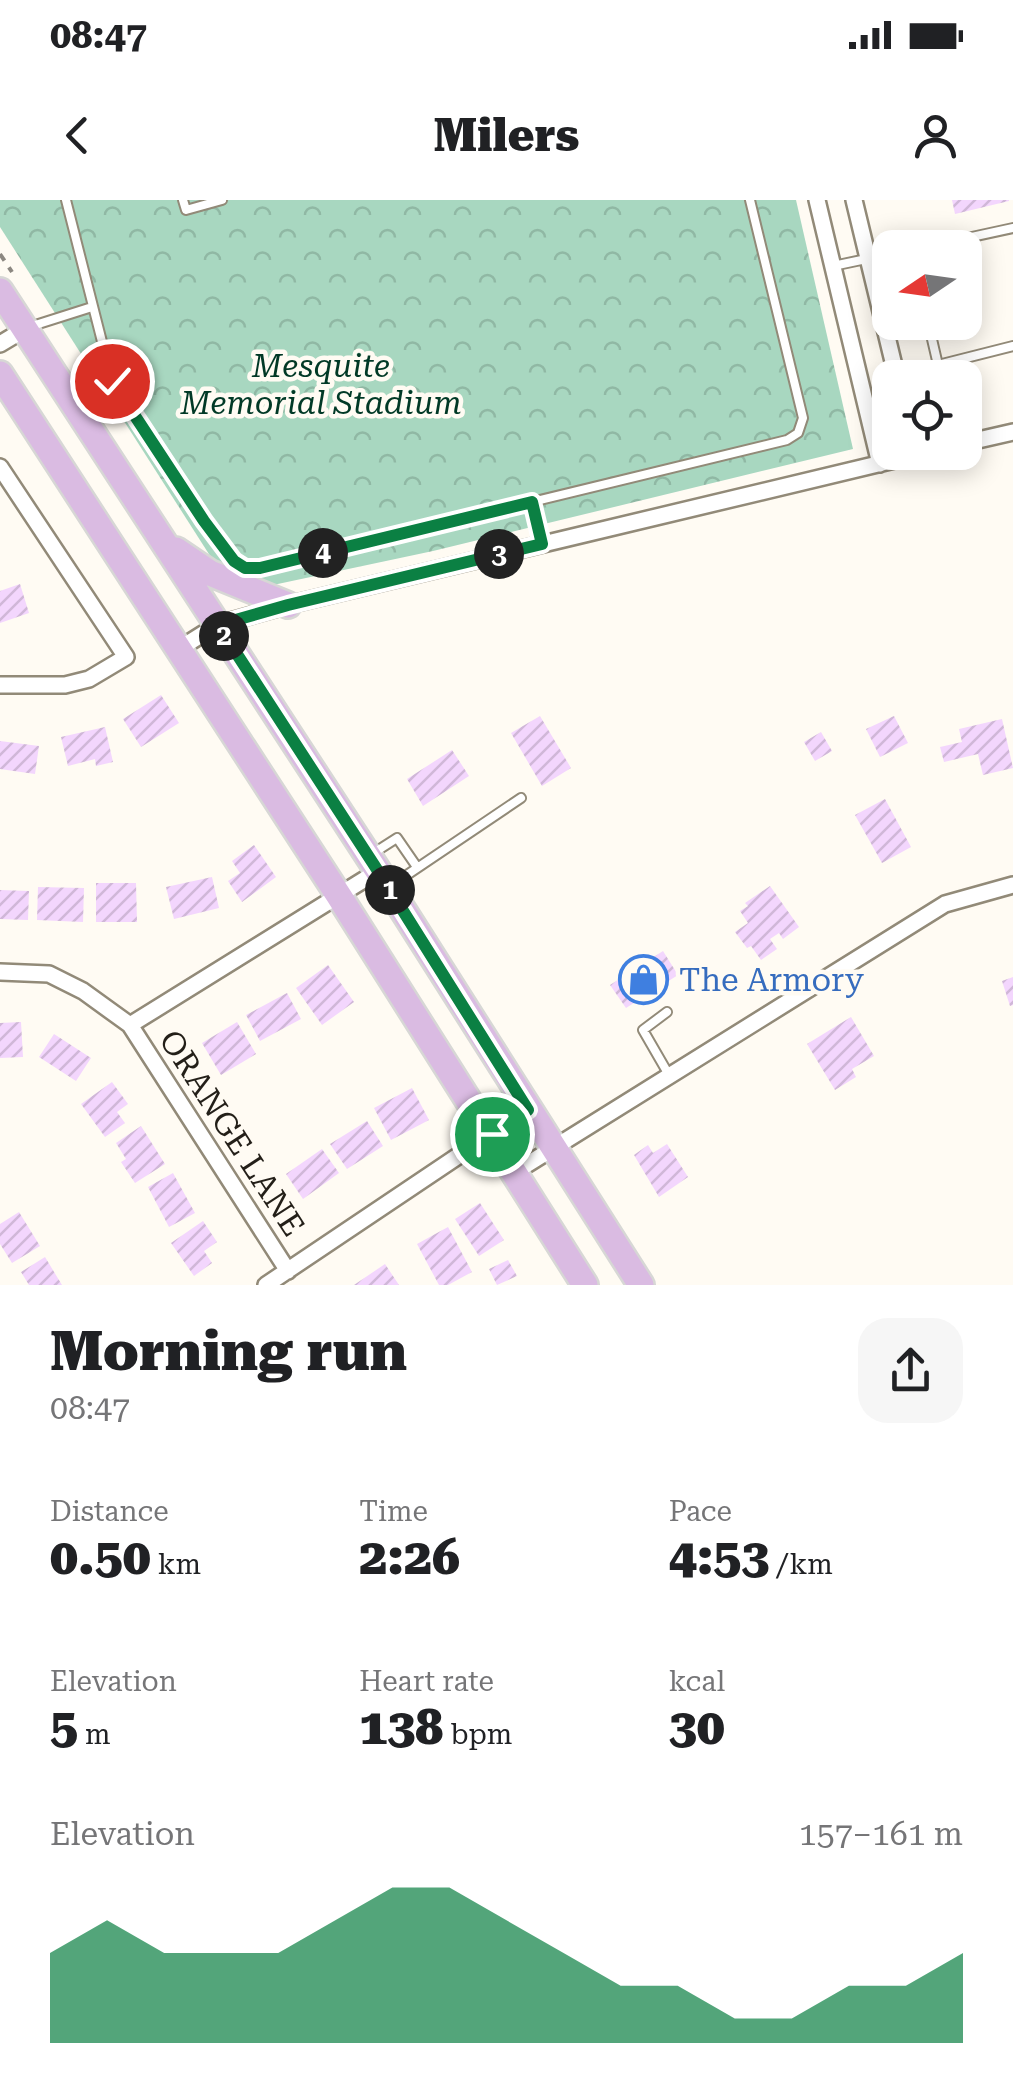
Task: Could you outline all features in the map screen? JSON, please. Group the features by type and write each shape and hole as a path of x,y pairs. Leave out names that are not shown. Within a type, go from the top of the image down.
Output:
{"main road":[{"path":"0,290 378,871 641,1285"},
{"path":"0,374 492,1134 585,1285"},
{"path":"166,543 210,574 288,605"}],"street":[{"path":"817,200 872,430"},
{"path":"854,200 893,360"},
{"path":"0,344 25,329"},
{"path":"982,440 1013,432"},
{"path":"179,649 218,625 288,605 872,466"},
{"path":"0,467 126,657 89,679 66,685 0,686"},
{"path":"0,972 49,974 84,991 130,1025 378,871"},
{"path":"515,1172 944,904 1013,885"},
{"name":"ORANGE LANE","path":"130,1025 288,1271"},
{"path":"266,1285 528,1110"}],"lane":[{"path":"66,200 112,381 204,521 234,561 245,568 260,568 788,440 798,433 804,418 750,200"},
{"path":"183,200 186,210 222,200"},
{"path":"982,235 1013,228"},
{"path":"833,266 872,258"},
{"path":"25,329 92,307"},
{"path":"932,340 938,364 1013,346"},
{"path":"532,502 542,544"},
{"path":"378,871 417,867 521,798"},
{"path":"378,871 397,838 417,867"},
{"path":"668,1012 643,1030 668,1075"}],"green space":[{"name":"Mesquite Memorial Stadium","path":"0,200 796,200 853,449 433,551 273,585 214,562 0,227"}],"building":[{"path":"952,200 1009,200 1009,201 955,214"},
{"path":"20,584 29,613 0,623 0,591"},
{"path":"161,695 179,723 141,747 123,719"},
{"path":"540,716 571,768 542,786 511,733"},
{"path":"894,716 908,743 880,757 866,729"},
{"path":"1002,719 1013,768 983,775 978,754 944,762 940,747 962,742 959,729"},
{"path":"105,727 113,762 96,766 95,759 68,766 61,737"},
{"path":"821,732 832,751 815,761 804,742"},
{"path":"0,741 39,746 35,774 0,769"},
{"path":"452,750 469,776 423,806 407,779"},
{"path":"885,799 911,847 882,863 855,815"},
{"path":"254,845 276,877 242,902 228,881 240,873 232,861"},
{"path":"212,877 219,908 174,919 166,887"},
{"path":"96,883 136,883 137,922 96,922"},
{"path":"770,886 799,927 783,939 779,933 770,939 777,949 761,960 735,932 748,923 740,911 748,906 745,903"},
{"path":"38,887 84,888 83,922 37,920"},
{"path":"0,890 29,891 28,920 0,919"},
{"name":"The Armory","path":"663,951 678,975 626,1008 610,985"},
{"path":"328,965 354,1002 322,1025 296,988"},
{"path":"1013,977 1013,1005 1010,1006 1002,981"},
{"path":"287,993 301,1019 260,1041 246,1015"},
{"path":"851,1017 874,1056 852,1069 856,1077 835,1090 807,1044"},
{"path":"21,1022 23,1057 0,1058 0,1023"},
{"path":"237,1022 256,1054 221,1075 202,1043"},
{"path":"54,1034 91,1058 76,1081 39,1057"},
{"path":"112,1082 128,1104 117,1112 125,1123 105,1137 81,1104"},
{"path":"412,1088 429,1120 391,1140 374,1108"},
{"path":"367,1121 383,1146 347,1169 330,1144"},
{"path":"141,1126 165,1164 135,1183 121,1162 126,1159 116,1143"},
{"path":"667,1144 688,1177 659,1197 634,1155 648,1145 653,1153"},
{"path":"322,1149 339,1173 303,1199 286,1174"},
{"path":"173,1173 195,1213 169,1227 148,1187"},
{"path":"480,1203 504,1240 479,1256 455,1219"},
{"path":"19,1212 40,1246 12,1263 0,1244 0,1224"},
{"path":"203,1221 217,1242 204,1251 212,1263 194,1276 171,1243"},
{"path":"448,1227 472,1272 448,1285 439,1285 417,1244"},
{"path":"45,1257 62,1285 29,1285 21,1272"},
{"path":"508,1260 517,1276 497,1285 489,1269"},
{"path":"385,1264 399,1285 354,1285"}],"place":[{"name":"The Armory","path":"644,980"}],"route":[{"path":"112,381 204,521 234,561 245,568 260,568 532,502 542,544 218,625 528,1110 492,1134"}]}
